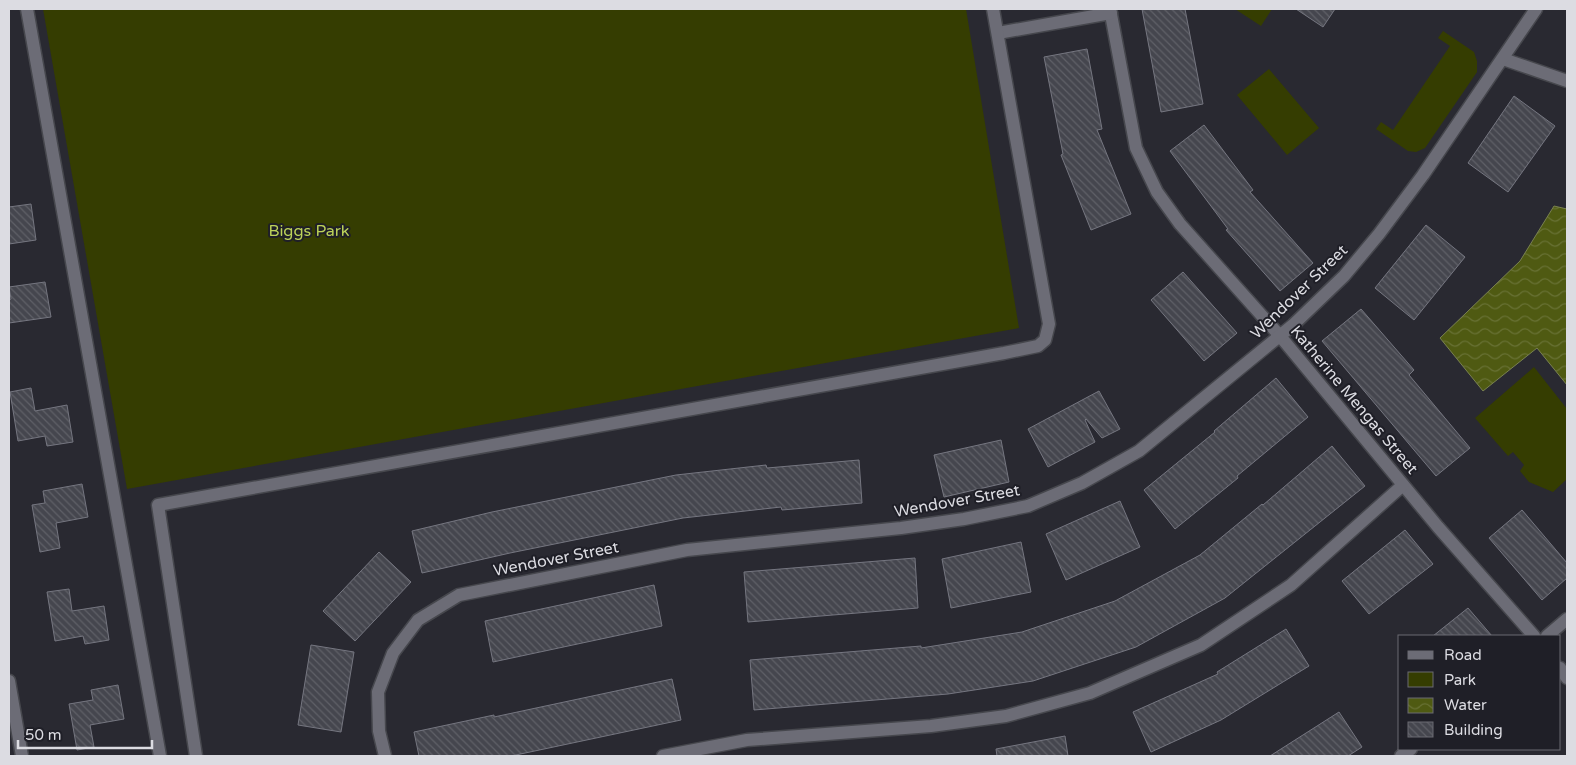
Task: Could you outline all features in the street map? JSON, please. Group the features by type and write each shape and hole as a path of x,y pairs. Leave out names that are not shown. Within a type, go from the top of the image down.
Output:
{"street":[{"path":"28,9 160,756"},
{"path":"196,756 158,504 1038,346 1044,340 1050,324 993,9"},
{"name":"Wendover Street","path":"384,756 379,731 378,692 393,653 418,620 459,595 687,550 901,528 964,519 1028,506 1082,483 1139,451 1280,336 1344,276 1379,234 1423,175 1536,9"},
{"path":"998,34 1110,11"},
{"name":"Katherine Mengas Street","path":"1110,11 1136,148 1157,192 1180,224 1280,336 1403,486 1533,635"},
{"path":"1503,59 1567,81"},
{"path":"663,756 747,740 931,726 1006,716 1090,693 1200,645 1266,602 1291,585 1403,486"},
{"path":"1548,635 1567,619"},
{"path":"9,682 22,756"}],"green space":[{"name":"Biggs Park","path":"43,9 966,9 1019,328 127,489"},
{"path":"1235,9 1272,9 1261,26"},
{"path":"1443,31 1474,52 1477,61 1477,72 1425,148 1416,152 1408,151 1376,129 1381,122 1393,130 1450,46 1438,38"},
{"path":"1269,69 1319,128 1287,155 1237,95"},
{"path":"1534,367 1567,409 1567,479 1553,492 1529,482 1520,471 1524,465 1513,452 1508,456 1475,418"}],"water":[{"path":"1554,206 1567,209 1567,385 1537,348 1483,391 1440,338 1520,261"}],"building":[{"path":"1142,9 1185,9 1203,104 1161,112"},
{"path":"1296,9 1335,9 1323,27"},
{"path":"1087,49 1102,129 1097,130 1131,214 1091,230 1061,155 1063,154 1044,57"},
{"path":"1514,96 1555,126 1508,192 1468,163"},
{"path":"1204,125 1253,190 1250,192 1313,263 1280,291 1226,230 1228,229 1170,151"},
{"path":"31,204 36,240 9,244 9,207"},
{"path":"1426,225 1465,257 1414,320 1375,288"},
{"path":"1183,272 1237,333 1204,361 1151,300"},
{"path":"45,282 51,317 9,323 9,300 11,299 9,287"},
{"path":"1361,309 1414,370 1409,375 1470,448 1436,476 1322,341"},
{"path":"1276,378 1308,417 1237,476 1238,478 1175,529 1144,490 1215,432"},
{"path":"31,388 35,411 67,405 73,442 47,446 45,436 18,441 10,392"},
{"path":"1099,391 1120,429 1102,438 1086,419 1095,442 1048,467 1028,429"},
{"path":"1001,440 1009,482 944,497 934,455"},
{"path":"1332,446 1365,486 1225,598 1136,647 1033,681 948,694 754,710 750,660 921,646 921,648 1022,632 1115,601 1200,555 1263,505"},
{"path":"859,460 862,503 782,510 781,507 683,518 422,573 412,531 492,512 676,475 766,465 767,468"},
{"path":"82,484 88,517 56,523 60,548 40,552 32,505 45,503 43,491"},
{"path":"1120,501 1140,547 1066,580 1046,534"},
{"path":"1522,510 1567,563 1567,578 1542,600 1489,538"},
{"path":"1405,530 1433,564 1369,614 1342,581"},
{"path":"1021,542 1031,592 951,608 942,559"},
{"path":"379,552 411,582 355,641 323,611"},
{"path":"915,558 918,608 748,622 744,572"},
{"path":"654,585 662,626 493,662 485,621"},
{"path":"69,589 72,611 104,606 109,640 85,644 83,636 55,641 47,592"},
{"path":"1468,608 1491,635 1434,635"},
{"path":"1286,629 1309,666 1221,720 1151,752 1133,712 1218,674 1217,672"},
{"path":"311,645 354,652 341,732 298,725"},
{"path":"672,679 681,720 511,756 419,756 414,732"},
{"path":"118,685 124,719 90,725 94,747 77,750 69,704 93,700 91,690"},
{"path":"1339,712 1362,747 1348,756 1270,756"},
{"path":"1065,736 1068,756 997,756 996,749"}]}
